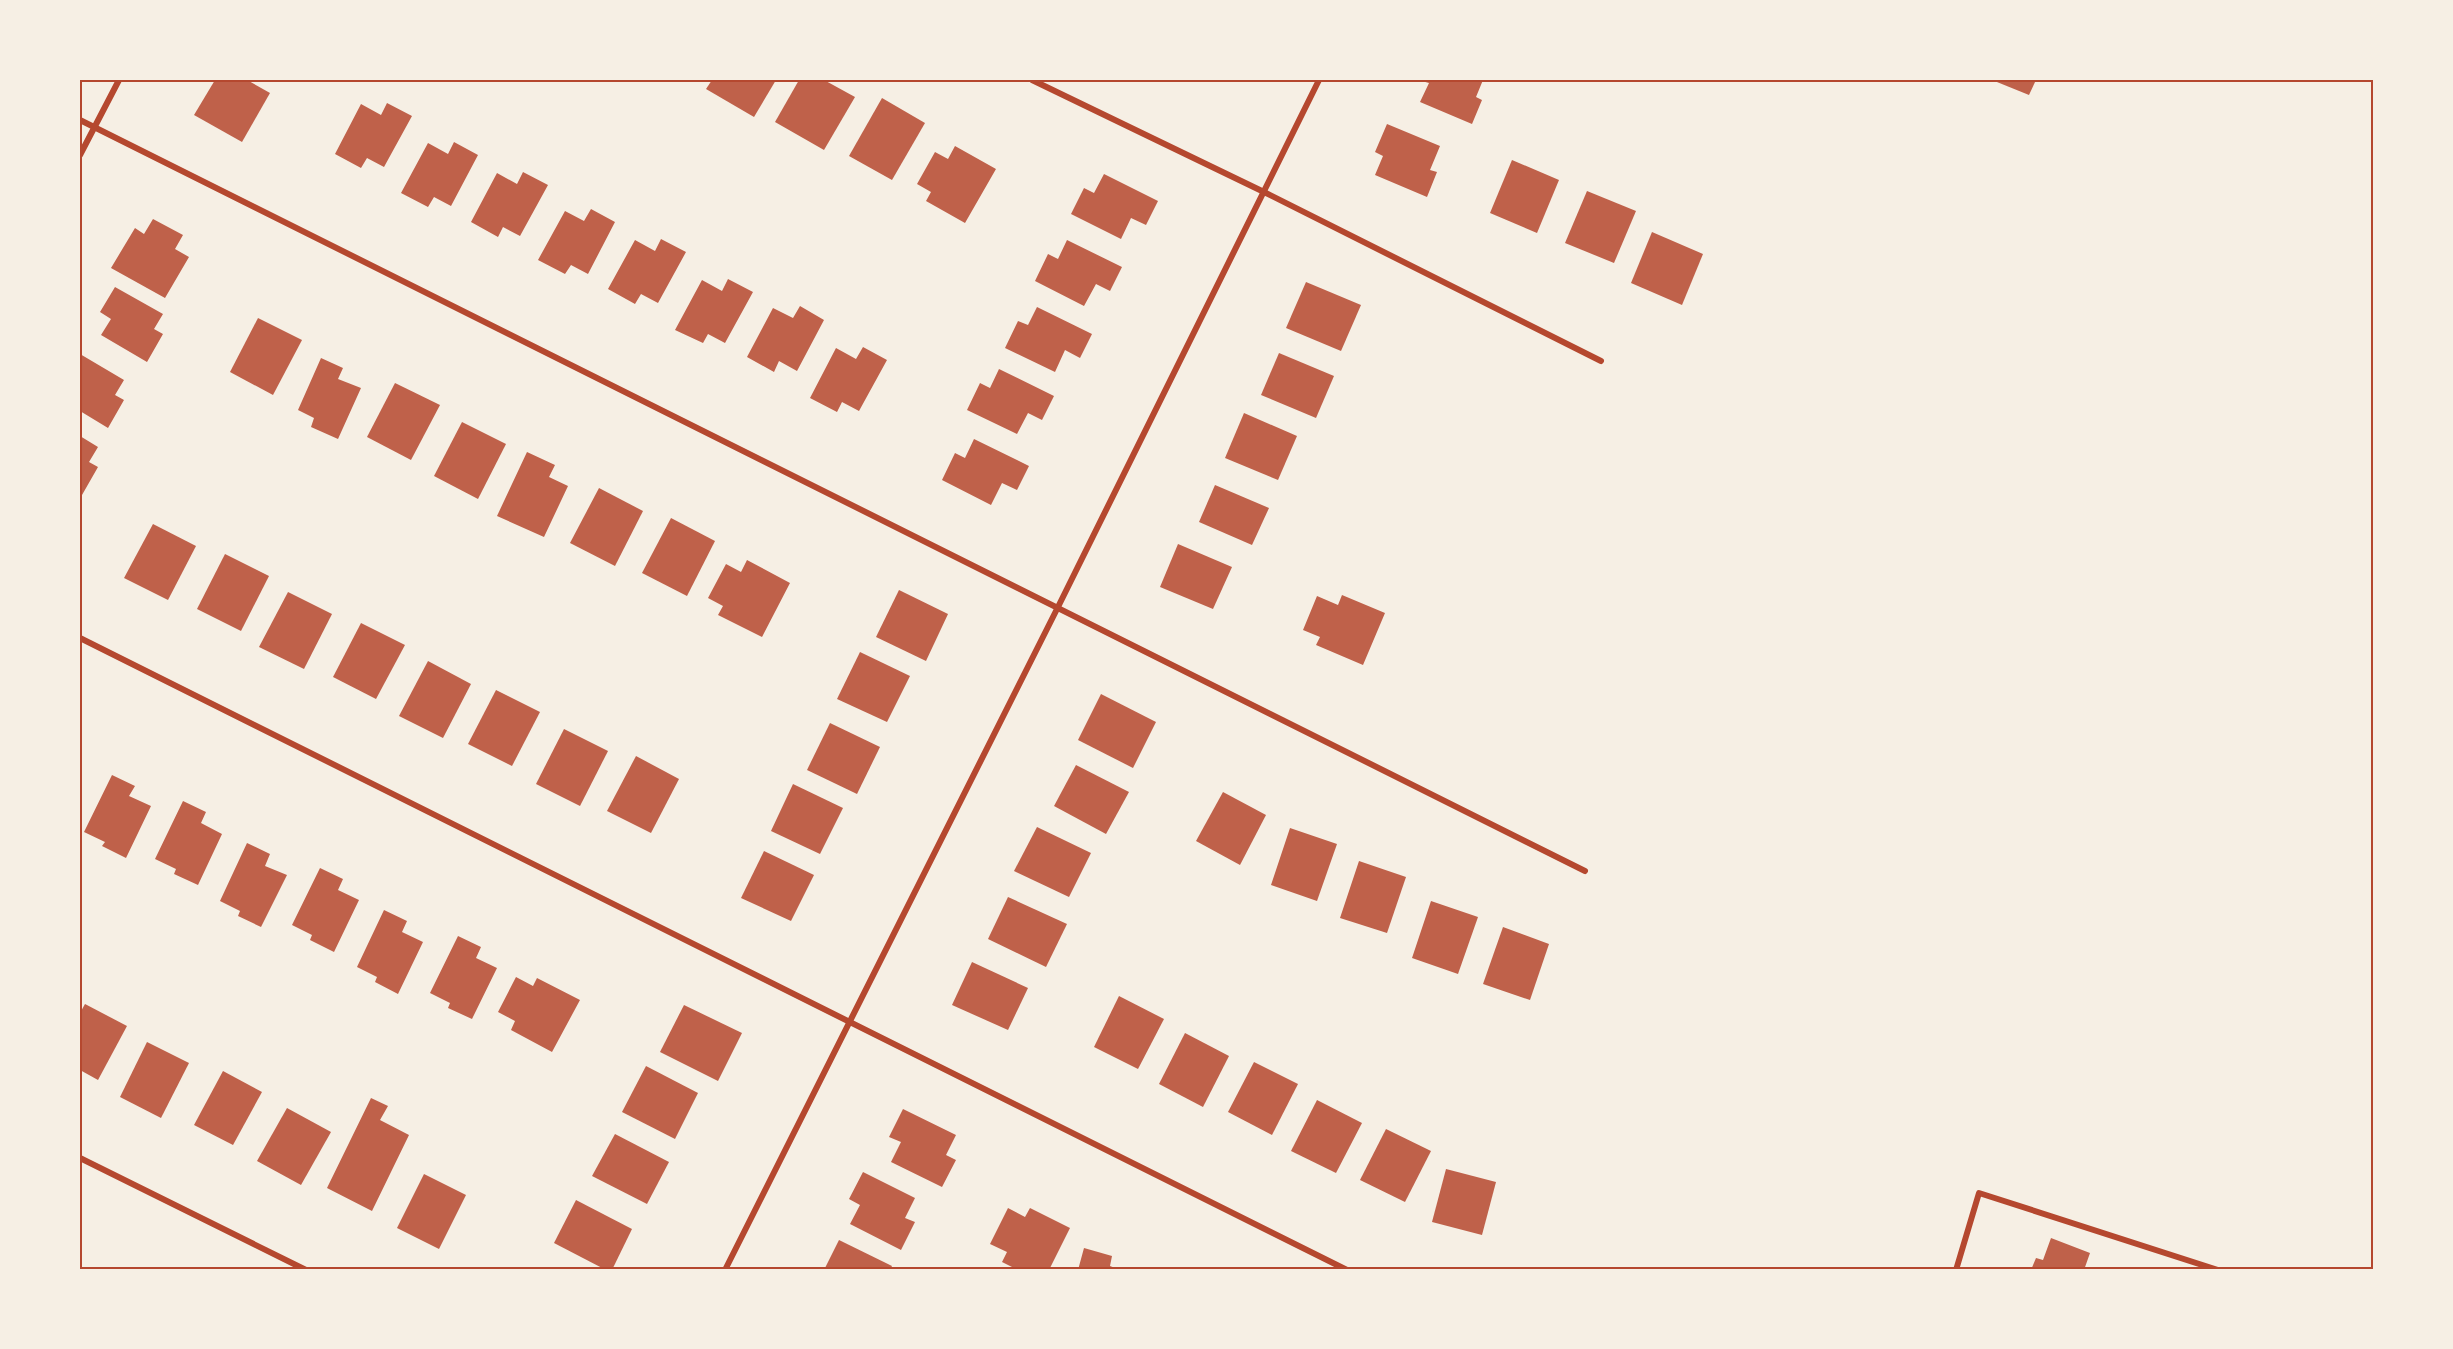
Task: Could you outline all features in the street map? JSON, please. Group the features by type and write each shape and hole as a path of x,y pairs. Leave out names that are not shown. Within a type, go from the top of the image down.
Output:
{"street":[{"path":"80,155 119,80"},
{"path":"1032,80 1264,192 1601,361"},
{"path":"725,1269 1057,609 1319,80"},
{"path":"80,120 1585,871"},
{"path":"80,638 1347,1269"},
{"path":"80,1158 306,1269"},
{"path":"1956,1269 1978,1193 2218,1269"}],"building":[{"path":"215,80 247,80 270,93 242,142 194,115"},
{"path":"712,80 776,80 754,117 706,89"},
{"path":"799,80 824,80 855,97 824,150 775,122"},
{"path":"1418,80 1483,80 1476,97 1482,100 1472,124 1420,102 1429,83"},
{"path":"1992,80 2036,80 2029,95"},
{"path":"882,98 925,123 892,180 849,156"},
{"path":"387,103 412,116 384,167 367,158 361,168 335,154 361,104 381,115"},
{"path":"1387,124 1440,146 1430,170 1437,172 1427,197 1375,175 1383,156 1375,152"},
{"path":"454,142 478,155 451,206 434,197 428,207 401,193 428,143 448,154"},
{"path":"955,146 996,169 965,223 926,201 931,192 917,184 935,152 948,159"},
{"path":"1512,160 1559,180 1537,233 1490,213"},
{"path":"523,172 548,185 520,236 503,227 498,237 471,222 497,173 517,184"},
{"path":"1104,174 1158,201 1146,225 1131,218 1121,239 1071,214 1084,188 1094,193"},
{"path":"1587,191 1636,211 1614,263 1565,243"},
{"path":"591,209 615,222 588,274 571,265 565,274 538,260 565,211 584,221"},
{"path":"153,219 183,235 175,249 189,257 165,298 111,268 135,228 144,234"},
{"path":"1652,232 1703,254 1682,305 1631,283"},
{"path":"661,239 686,252 658,303 641,294 635,304 608,289 635,240 655,251"},
{"path":"1067,240 1122,267 1110,291 1096,284 1084,306 1035,281 1048,254 1058,259"},
{"path":"728,279 753,292 725,343 708,334 703,343 675,330 702,280 722,291"},
{"path":"1306,282 1361,305 1341,351 1286,328"},
{"path":"115,287 163,314 154,329 163,334 147,362 101,335 111,319 100,312"},
{"path":"800,306 824,320 797,371 779,361 774,372 747,357 773,308 793,318"},
{"path":"1037,307 1092,334 1080,358 1065,350 1055,372 1005,348 1018,321 1028,325"},
{"path":"258,318 302,340 273,395 230,372"},
{"path":"863,347 887,360 859,411 842,402 837,412 810,398 836,348 856,359"},
{"path":"1279,353 1334,376 1316,418 1261,395"},
{"path":"80,354 124,380 115,395 124,400 108,428 80,411"},
{"path":"321,358 343,368 338,379 361,388 338,439 311,427 314,418 298,410"},
{"path":"999,369 1054,396 1042,420 1028,413 1017,434 967,410 980,383 990,388"},
{"path":"395,383 440,405 411,460 367,437"},
{"path":"1244,413 1297,436 1278,480 1225,458"},
{"path":"462,422 506,444 478,499 434,476"},
{"path":"80,436 98,447 89,462 98,467 82,495 80,493"},
{"path":"974,439 1029,466 1017,490 1002,483 991,505 942,480 955,453 965,458"},
{"path":"527,452 555,465 549,477 568,486 544,537 497,516"},
{"path":"1215,485 1269,508 1252,545 1199,522"},
{"path":"599,488 643,511 615,566 570,543"},
{"path":"671,518 715,541 687,596 642,573"},
{"path":"153,524 196,546 168,600 124,578"},
{"path":"1178,544 1232,567 1213,609 1160,587"},
{"path":"225,554 269,576 241,631 197,609"},
{"path":"747,560 790,583 762,637 718,615 723,606 708,598 726,564 741,572"},
{"path":"899,590 948,614 926,661 876,637"},
{"path":"288,592 332,614 304,669 259,647"},
{"path":"1342,595 1385,613 1363,665 1316,645 1320,637 1303,630 1317,596 1338,605"},
{"path":"361,623 405,645 376,699 333,677"},
{"path":"860,652 910,676 887,722 837,699"},
{"path":"428,661 471,684 443,738 399,716"},
{"path":"496,690 540,712 512,766 468,744"},
{"path":"1101,694 1156,722 1133,768 1078,740"},
{"path":"830,723 880,747 857,794 807,770"},
{"path":"564,729 608,751 580,806 536,784"},
{"path":"636,756 679,779 651,833 607,811"},
{"path":"1076,765 1129,792 1106,834 1054,806"},
{"path":"112,775 135,786 129,796 151,806 126,858 102,846 105,842 84,832"},
{"path":"793,784 843,808 820,854 771,831"},
{"path":"1223,792 1266,815 1240,865 1196,841"},
{"path":"183,801 206,812 201,823 222,834 198,885 174,874 176,869 155,859"},
{"path":"1037,827 1091,853 1069,897 1014,871"},
{"path":"1290,828 1337,844 1317,901 1271,885"},
{"path":"247,843 270,854 265,866 287,875 261,927 238,916 240,911 220,901"},
{"path":"764,851 814,875 791,921 741,898"},
{"path":"1359,861 1406,877 1387,933 1340,918"},
{"path":"320,868 343,879 338,890 359,900 334,952 310,940 312,935 292,925"},
{"path":"1008,897 1067,924 1046,967 988,939"},
{"path":"1431,901 1478,917 1458,974 1412,958"},
{"path":"384,910 407,921 402,932 423,942 398,994 375,982 377,977 357,967"},
{"path":"1503,927 1549,944 1530,1000 1483,984"},
{"path":"458,936 481,947 476,958 497,968 472,1019 448,1008 450,1003 430,993"},
{"path":"972,962 1028,988 1008,1030 952,1005"},
{"path":"516,977 533,986 537,978 580,1000 552,1052 511,1030 515,1021 498,1012"},
{"path":"1119,996 1164,1019 1138,1069 1094,1047"},
{"path":"85,1004 127,1026 98,1080 80,1070 80,1013"},
{"path":"684,1005 742,1033 718,1081 660,1052"},
{"path":"1185,1033 1229,1056 1203,1107 1159,1084"},
{"path":"147,1042 189,1063 161,1118 120,1097"},
{"path":"1254,1062 1298,1084 1272,1135 1228,1112"},
{"path":"646,1066 698,1093 675,1139 622,1112"},
{"path":"223,1071 262,1092 233,1145 194,1125"},
{"path":"371,1098 388,1106 380,1120 409,1135 372,1211 327,1188"},
{"path":"1317,1100 1362,1123 1336,1173 1291,1151"},
{"path":"287,1108 331,1132 301,1185 257,1161"},
{"path":"903,1109 956,1135 946,1155 956,1160 942,1187 891,1162 901,1142 889,1137"},
{"path":"1386,1129 1431,1151 1405,1202 1360,1180"},
{"path":"615,1134 669,1162 647,1204 592,1176"},
{"path":"1446,1169 1496,1182 1482,1235 1432,1222"},
{"path":"863,1172 915,1198 905,1218 915,1222 901,1250 850,1224 860,1205 849,1199"},
{"path":"424,1174 466,1195 439,1249 397,1228"},
{"path":"576,1200 632,1229 612,1270 606,1270 554,1243"},
{"path":"1008,1208 1025,1217 1030,1208 1070,1228 1049,1270 1018,1270 1002,1262 1007,1252 990,1244"},
{"path":"2051,1238 2090,1253 2084,1270 2031,1270 2036,1258 2043,1260"},
{"path":"839,1240 892,1266 890,1270 825,1268"},
{"path":"1084,1248 1112,1256 1110,1266 1120,1270 1078,1270"}]}
